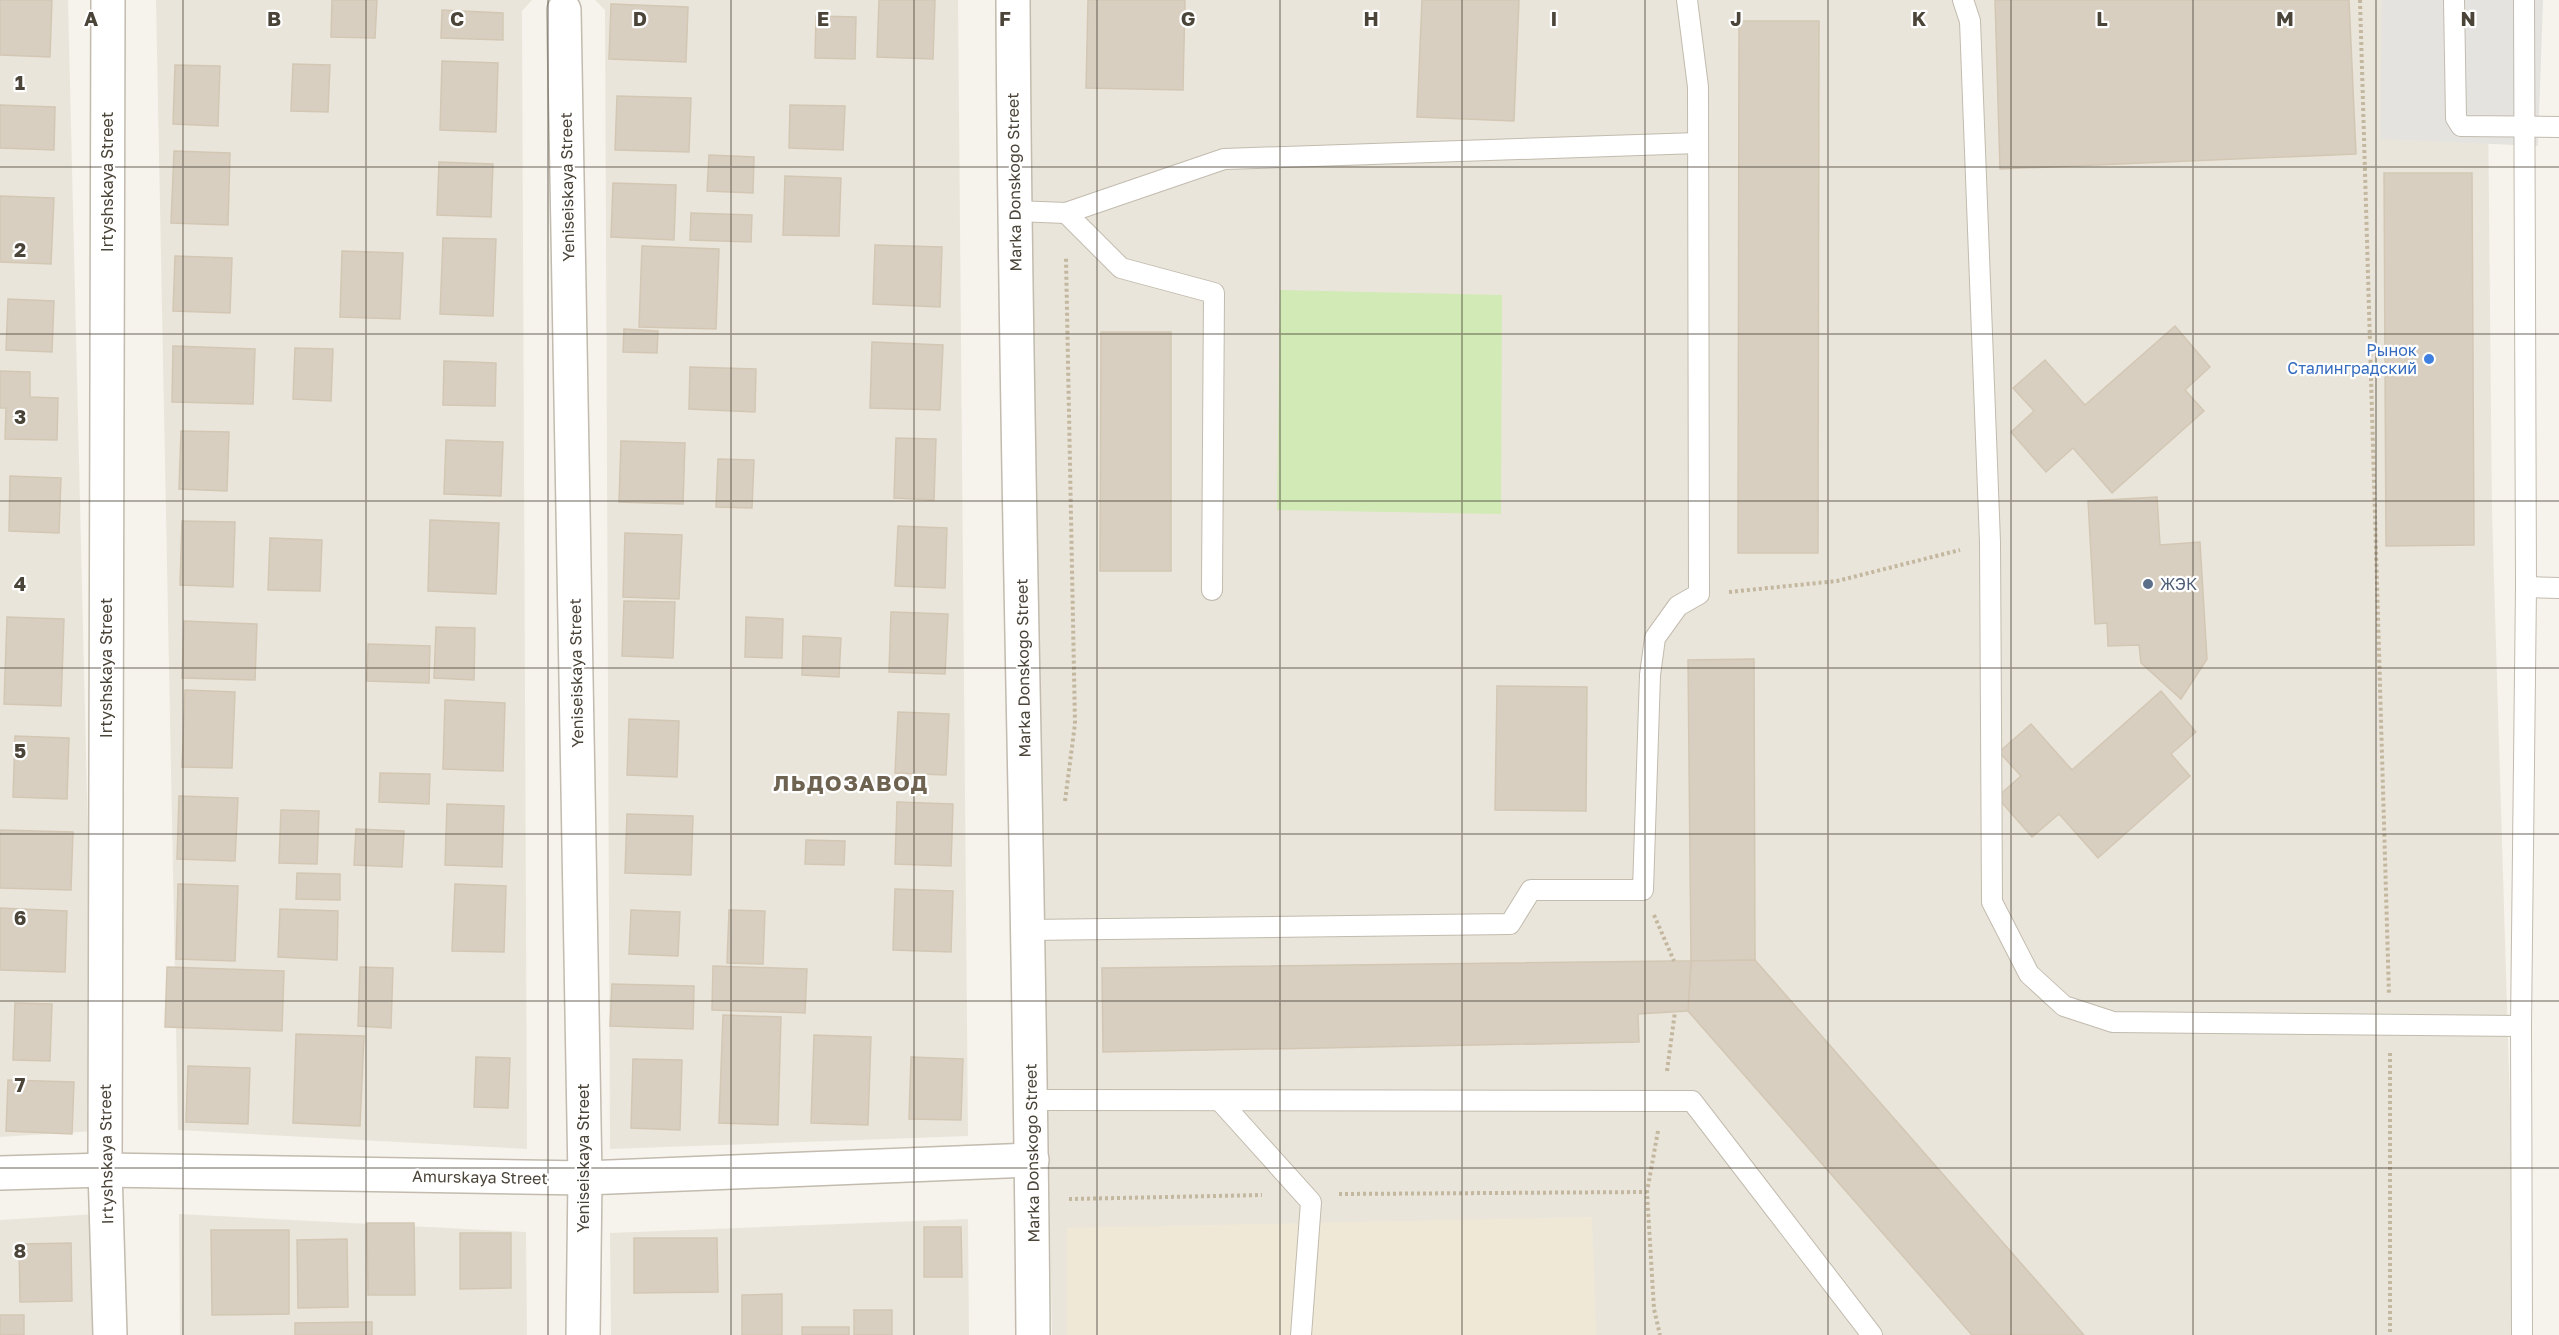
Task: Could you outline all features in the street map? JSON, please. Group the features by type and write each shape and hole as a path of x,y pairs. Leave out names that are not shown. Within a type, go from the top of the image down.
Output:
{"street":[{"name":"Irtyshskaya Street","path":"108,0 105,1170 110,1335"},
{"name":"Marka Donskogo Street","path":"1013,0 1014,211 1032,1100 1034,1335"},
{"name":"Yeniseiskaya Street","path":"564,10 585,1178 583,1335"},
{"name":"Amurskaya Street","path":"0,1173 105,1170 585,1178 1032,1160"}],"lane":[{"path":"1028,930 1510,924 1531,890 1643,890 1650,675 1655,638 1678,606 1699,594 1698,87 1687,0"},
{"path":"1963,0 1970,21 1990,542 1992,902 2030,974 2064,1006 2113,1023 2521,1026"},
{"path":"2454,0 2456,118 2461,126 2559,127"},
{"path":"2522,1335 2521,1026 2526,587 2524,0"},
{"path":"1014,211 1066,213 1224,159 1698,143"},
{"path":"1066,213 1121,268 1214,293 1212,591"},
{"path":"2526,587 2559,588"},
{"path":"1032,1100 1692,1101 1872,1335"},
{"path":"1221,1102 1311,1202 1301,1335"}],"path":[{"path":"2360,0 2390,1024 2390,1335"},
{"path":"1699,594 1837,581 1990,542"},
{"path":"1643,890 1674,961"},
{"path":"1660,1335 1654,1309 1647,1192 1664,1102 1675,1012"},
{"path":"1062,1199 1304,1194 1647,1192"}],"shaded area":[{"path":"0,0 68,0 95,1131 0,1137"},
{"path":"156,0 532,0 522,11 527,1149 178,1130"},
{"path":"595,0 958,0 968,1136 610,1149 605,10"},
{"path":"1027,0 2487,0 2492,513 2517,1335 1052,1335"},
{"path":"2382,0 2543,0 2538,146 2380,139"},
{"path":"96,1214 97,1335 0,1335 0,1220"},
{"path":"179,1214 526,1232 527,1335 180,1335"},
{"path":"1592,1217 1596,1335 1067,1335 1067,1228"},
{"path":"968,1219 969,1335 611,1335 610,1233"}],"green space":[{"path":"1280,290 1502,295 1501,514 1277,510"}],"building":[{"path":"0,0 52,0 50,57 0,55"},
{"path":"332,0 377,0 375,38 331,37"},
{"path":"879,0 935,0 933,59 877,57"},
{"path":"1088,0 1185,0 1183,90 1086,88"},
{"path":"1422,0 1519,0 1514,121 1417,117"},
{"path":"1995,0 2349,0 2356,154 2000,169"},
{"path":"611,4 688,7 686,62 609,59"},
{"path":"442,10 503,13 503,40 441,38"},
{"path":"816,16 856,17 855,59 815,58"},
{"path":"1739,21 1819,21 1818,553 1738,553"},
{"path":"442,61 498,63 496,132 440,130"},
{"path":"293,64 330,65 328,112 291,111"},
{"path":"175,65 220,66 218,126 173,124"},
{"path":"617,96 691,98 689,152 615,150"},
{"path":"0,105 55,107 54,150 0,148"},
{"path":"790,105 845,106 843,150 789,148"},
{"path":"174,151 230,153 228,225 171,223"},
{"path":"709,155 754,157 753,193 707,191"},
{"path":"439,162 493,164 491,217 437,215"},
{"name":"Рынок Сталинградский","path":"2384,173 2472,173 2474,545 2386,546"},
{"path":"785,176 841,178 839,236 783,235"},
{"path":"613,183 676,185 674,240 611,237"},
{"path":"0,196 54,198 51,264 0,262"},
{"path":"691,213 752,215 751,242 690,240"},
{"path":"443,238 496,239 493,316 440,314"},
{"path":"875,245 942,247 940,307 873,304"},
{"path":"642,246 719,249 716,329 639,327"},
{"path":"342,251 403,253 400,319 340,317"},
{"path":"175,256 232,258 230,313 173,311"},
{"path":"8,299 54,301 52,352 6,350"},
{"path":"2175,326 2210,367 2185,390 2204,411 2112,493 2073,448 2046,472 2011,432 2034,411 2013,388 2045,360 2085,405"},
{"path":"624,329 658,331 657,353 623,352"},
{"path":"1101,332 1171,332 1171,571 1100,571"},
{"path":"872,342 943,345 940,410 870,408"},
{"path":"173,346 255,349 253,404 172,402"},
{"path":"295,348 333,349 331,401 293,399"},
{"path":"444,361 496,363 495,406 443,405"},
{"path":"690,367 756,369 755,412 689,409"},
{"path":"0,371 30,372 30,397 58,398 57,440 5,439 6,408 0,408"},
{"path":"181,431 229,432 227,491 179,489"},
{"path":"896,438 936,439 934,500 894,498"},
{"path":"446,440 503,442 501,496 444,494"},
{"path":"621,441 685,443 683,504 619,502"},
{"path":"718,459 754,460 752,508 716,507"},
{"path":"10,476 61,478 59,533 9,531"},
{"name":"ЖЭК","path":"2157,497 2160,545 2200,542 2207,659 2181,699 2141,663 2139,645 2108,646 2107,623 2095,624 2088,501"},
{"path":"430,520 499,523 496,594 428,591"},
{"path":"182,521 235,522 233,587 180,585"},
{"path":"898,526 947,528 945,588 895,586"},
{"path":"625,533 682,535 679,599 623,597"},
{"path":"270,538 322,540 320,591 268,590"},
{"path":"624,601 675,602 673,658 622,656"},
{"path":"891,612 948,614 945,674 889,672"},
{"path":"7,617 64,619 61,706 4,704"},
{"path":"746,617 783,619 782,658 745,657"},
{"path":"184,621 257,624 255,680 182,678"},
{"path":"436,627 475,628 474,680 434,678"},
{"path":"803,636 841,638 839,677 802,675"},
{"path":"368,644 430,646 429,683 367,681"},
{"path":"1754,659 1755,960 1691,961 1688,660"},
{"path":"1497,686 1587,687 1586,811 1495,810"},
{"path":"185,690 235,692 232,768 182,767"},
{"path":"2161,691 2196,732 2171,754 2190,776 2098,858 2059,814 2032,837 1997,797 2021,776 1999,752 2031,724 2072,770"},
{"path":"445,700 505,703 503,771 443,769"},
{"path":"898,712 949,714 946,775 895,773"},
{"path":"629,719 679,721 677,777 627,775"},
{"path":"15,736 69,738 67,799 13,797"},
{"path":"380,773 430,774 429,804 379,802"},
{"path":"179,796 238,798 235,861 177,859"},
{"path":"897,802 953,804 951,866 895,864"},
{"path":"447,804 504,806 502,867 445,865"},
{"path":"281,810 319,811 317,864 279,863"},
{"path":"627,814 693,816 691,875 625,873"},
{"path":"356,829 404,831 402,867 354,865"},
{"path":"0,830 73,832 71,890 0,888"},
{"path":"806,840 845,841 844,865 805,864"},
{"path":"297,873 340,874 340,900 296,899"},
{"path":"178,884 238,886 235,961 176,959"},
{"path":"455,884 506,886 504,952 452,951"},
{"path":"895,889 953,891 951,952 893,950"},
{"path":"0,908 67,911 65,972 0,970"},
{"path":"280,909 338,911 337,960 278,957"},
{"path":"631,910 680,912 678,956 629,954"},
{"path":"729,910 765,911 763,964 727,963"},
{"path":"1755,960 2084,1335 1972,1335 1688,1011 1691,961"},
{"path":"1691,961 1688,1011 1638,1014 1639,1042 1103,1052 1102,968"},
{"path":"713,966 807,969 805,1013 712,1010"},
{"path":"167,967 284,971 282,1031 165,1027"},
{"path":"360,967 393,968 391,1028 358,1026"},
{"path":"612,984 694,986 693,1029 610,1026"},
{"path":"15,1003 52,1004 50,1061 13,1060"},
{"path":"723,1015 781,1017 778,1125 719,1123"},
{"path":"296,1034 364,1036 360,1126 293,1123"},
{"path":"814,1035 871,1037 868,1125 811,1123"},
{"path":"476,1057 510,1058 508,1108 474,1107"},
{"path":"911,1057 963,1059 961,1120 909,1119"},
{"path":"633,1059 682,1060 680,1130 631,1128"},
{"path":"188,1066 250,1068 248,1124 186,1122"},
{"path":"8,1080 74,1082 72,1134 6,1131"},
{"path":"367,1223 414,1223 415,1295 368,1295"},
{"path":"924,1227 961,1227 962,1277 924,1277"},
{"path":"211,1230 289,1230 289,1314 212,1315"},
{"path":"460,1233 511,1233 511,1288 460,1289"},
{"path":"634,1238 717,1238 718,1292 634,1293"},
{"path":"347,1239 348,1307 298,1308 297,1240"},
{"path":"71,1243 72,1301 20,1302 19,1244"},
{"path":"782,1294 782,1335 742,1335 742,1295"},
{"path":"854,1310 892,1310 892,1335 854,1335"},
{"path":"0,1315 24,1315 24,1335 0,1335"},
{"path":"372,1322 372,1335 295,1335 295,1323"},
{"path":"802,1327 849,1327 849,1335 802,1335"}],"place":[{"name":"Рынок Сталинградский","path":"2429,359"},
{"name":"ЖЭК","path":"2148,584"}],"district":[{"name":"ЛЬДОЗАВОД","path":"851,783"}]}
